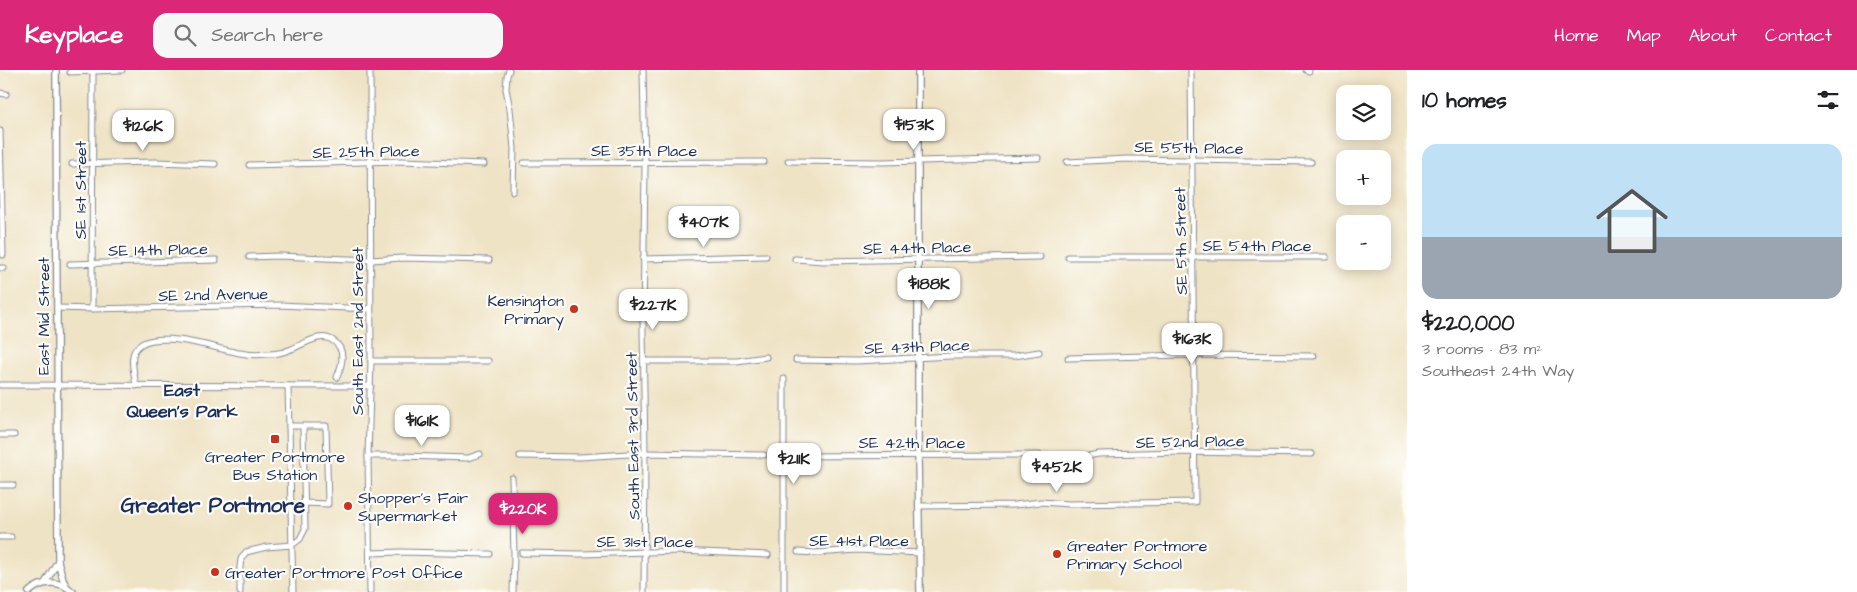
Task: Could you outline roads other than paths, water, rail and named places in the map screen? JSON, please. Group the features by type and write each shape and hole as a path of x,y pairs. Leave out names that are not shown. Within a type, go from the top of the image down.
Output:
{"street":[{"name":"East Mid Street","path":"56,70 58,561 67,587"},
{"path":"70,72 122,70"},
{"name":"South East 2nd Street","path":"370,70 371,386 368,456 370,592"},
{"path":"509,70 506,89 514,148 513,191"},
{"name":"South East 3rd Street","path":"644,70 644,592"},
{"path":"918,70 920,592"},
{"name":"SE 5th Street","path":"920,506 1041,502 1069,504 1195,502 1190,70"},
{"name":"SE 1st Street","path":"92,309 93,71"},
{"path":"0,93 6,94"},
{"path":"0,131 3,255"},
{"path":"788,161 917,161 1038,158"},
{"name":"SE 55th Place","path":"1067,162 1108,159 1311,162"},
{"name":"SE 25th Place","path":"249,165 402,161 484,164"},
{"path":"72,164 92,162 215,164"},
{"name":"SE 35th Place","path":"524,163 764,162"},
{"path":"643,259 766,256"},
{"path":"249,257 489,260"},
{"name":"SE 44th Place","path":"795,259 824,261 1040,257"},
{"name":"SE 54th Place","path":"1068,257 1326,257"},
{"name":"SE 14th Place","path":"70,264 216,260"},
{"name":"SE 2nd Avenue","path":"57,308 279,305 370,309"},
{"path":"136,386 133,362 134,352 142,344 155,340 180,341 239,353 267,354 291,350 312,340 329,338 337,344 342,354 342,362 337,377"},
{"name":"SE 43th Place","path":"796,360 857,361 950,356 1014,356 1039,352"},
{"path":"1068,358 1194,355 1314,356"},
{"path":"644,361 737,360 766,357"},
{"path":"371,361 488,361"},
{"path":"784,379 784,592"},
{"path":"0,385 371,386"},
{"path":"288,386 293,592"},
{"path":"289,426 326,426 328,504 303,503"},
{"path":"240,592 241,559 246,552 267,547 292,546 300,539 305,529 303,426"},
{"path":"0,435 14,435"},
{"path":"520,456 580,457 645,453 764,455"},
{"path":"368,456 468,458 480,454"},
{"name":"SE 52nd Place","path":"1069,459 1099,454 1312,454"},
{"name":"SE 42th Place","path":"784,456 1039,455"},
{"path":"512,478 514,592"},
{"path":"0,485 13,484"},
{"path":"0,537 11,537"},
{"name":"SE 41st Place","path":"798,552 816,554 857,550 920,553"},
{"name":"SE 31st Place","path":"522,553 582,554 680,551 768,555"},
{"path":"370,553 490,554"},
{"path":"45,583 58,561"},
{"path":"29,592 45,583 60,584 73,592"}],"place":[{"name":"Kensington Primary","path":"574,309"},
{"name":"Greater Portmore Bus Station","path":"275,439"},
{"name":"Shopper's Fair Supermarket","path":"348,506"},
{"name":"Greater Portmore Primary School","path":"1057,554"},
{"name":"Greater Portmore Post Office","path":"215,572"}],"district":[{"name":"East Queen's Park","path":"182,400"},
{"name":"Greater Portmore","path":"213,505"}]}
